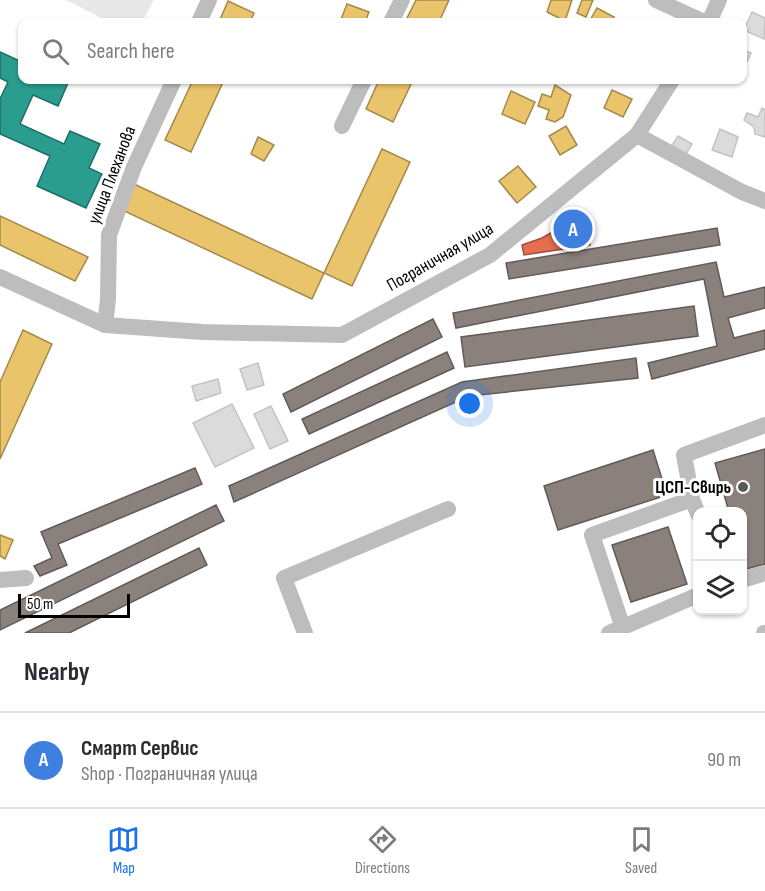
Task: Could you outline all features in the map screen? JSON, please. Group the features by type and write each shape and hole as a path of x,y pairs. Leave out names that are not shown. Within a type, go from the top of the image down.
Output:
{"street":[{"path":"201,18 209,0"},
{"path":"393,18 402,0"},
{"path":"656,0 695,18"},
{"path":"711,18 719,0"},
{"name":"улица Плеханова","path":"105,325 108,299 109,235 134,167 172,84"},
{"path":"342,126 362,84"},
{"name":"Пограничная улица","path":"105,325 203,332 342,335 490,255 637,135 669,84"},
{"path":"637,135 742,192 765,201"},
{"path":"0,277 105,325"},
{"path":"695,507 684,455 765,425"},
{"path":"693,508 592,535 616,631 693,597"},
{"path":"305,633 284,578 448,509"},
{"path":"747,578 765,573"},
{"path":"0,580 26,578"}],"shaded area":[{"path":"66,0 154,0 144,18 101,18"}],"building: Homes":[{"path":"416,0 449,0 441,18 407,18"},
{"path":"551,0 572,0 566,18 559,18 547,12"},
{"path":"582,0 593,0 586,17 577,13"},
{"path":"228,1 254,13 252,18 221,18"},
{"path":"347,4 369,12 367,18 342,18"},
{"path":"597,8 614,17 613,18 591,18"},
{"path":"191,84 222,84 191,152 165,140"},
{"path":"377,84 411,84 393,122 366,109"},
{"path":"555,85 571,95 563,117 555,122 546,119 549,110 538,106 542,94 551,97"},
{"path":"612,90 632,99 623,117 604,108"},
{"path":"511,91 535,102 525,124 502,114"},
{"path":"566,126 577,145 560,155 549,136"},
{"path":"258,137 274,145 264,161 251,154"},
{"path":"382,149 410,162 352,286 324,273"},
{"path":"518,166 536,187 517,203 499,181"},
{"path":"134,184 324,273 312,299 122,210"},
{"path":"0,216 88,257 75,281 0,245"},
{"path":"23,330 52,344 0,459 0,382"},
{"path":"0,535 13,540 5,559 0,556"}],"building: Shops":[{"path":"587,218 590,245 524,255 522,245 542,238 573,220"}],"building: Schools":[{"path":"0,52 18,60 18,84 68,84 58,106 33,95 20,124 64,144 70,131 100,144 89,168 102,174 86,208 37,186 50,156 0,134 0,99 8,82 0,78"}],"building: Industry":[{"path":"717,228 720,245 509,279 506,263"},
{"path":"716,262 724,297 765,287 765,308 728,318 734,338 765,330 765,349 652,379 648,363 717,346 704,279 456,328 453,313"},
{"path":"694,306 698,336 465,367 461,337"},
{"path":"433,319 442,337 291,412 283,394"},
{"path":"447,352 454,368 309,434 302,419"},
{"path":"636,358 638,378 469,396 234,502 229,486 462,382"},
{"name":"ЦСП-Свирь","path":"765,449 765,564 747,569 747,507 728,507 715,463"},
{"path":"653,450 667,495 558,530 544,486"},
{"path":"195,468 202,484 58,544 67,565 40,576 34,566 52,558 41,532"},
{"path":"216,505 224,521 0,630 0,610"},
{"path":"668,527 687,584 631,602 612,545"},
{"path":"199,548 207,565 69,633 25,633"}],"building: Other":[{"path":"752,12 765,18 764,39 747,31 747,23"},
{"path":"762,108 765,110 765,137 755,134 754,127 744,120 747,113 758,117"},
{"path":"720,129 738,137 732,157 712,150"},
{"path":"678,136 692,144 686,154 671,147"},
{"path":"258,363 264,385 247,390 240,369"},
{"path":"218,379 221,393 196,401 192,386"},
{"path":"232,404 254,448 215,467 193,423"},
{"path":"271,406 288,441 270,449 254,414"}],"place":[{"name":"Смарт Сервис","path":"573,229"},
{"name":"ЦСП-Свирь","path":"743,487"}]}
